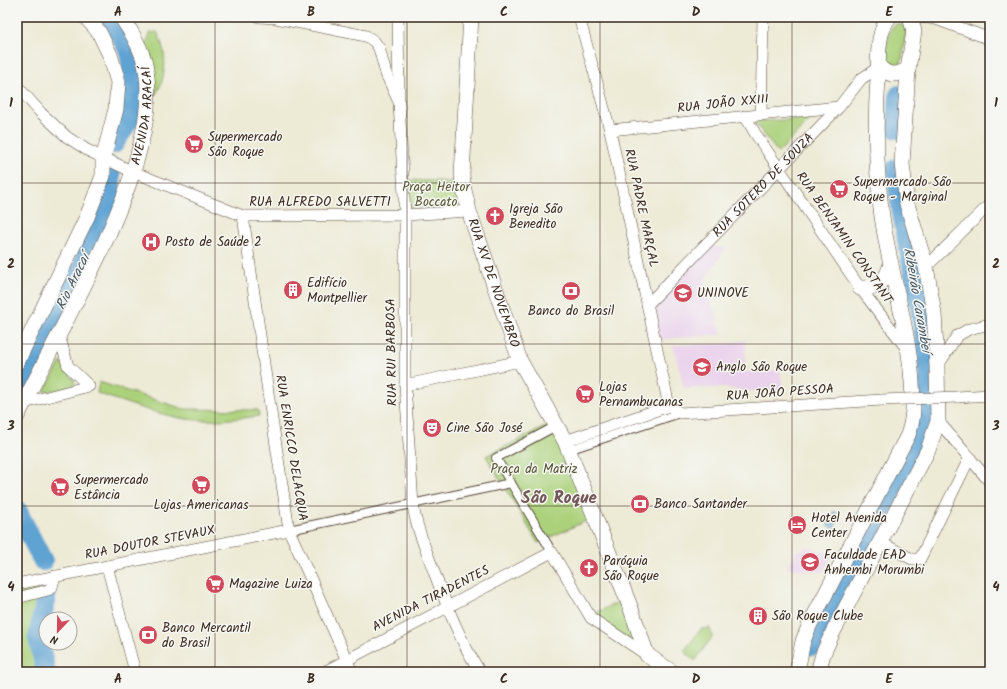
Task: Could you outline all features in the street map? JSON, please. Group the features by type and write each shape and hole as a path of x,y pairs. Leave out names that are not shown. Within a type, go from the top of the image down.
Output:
{"main road":[{"name":"AVENIDA ARACAÍ","path":"17,362 87,217 103,176 116,109 118,82 113,60 99,32 86,17"},
{"name":"AVENIDA ARACAÍ","path":"20,410 94,267 126,196 129,170 145,120 147,89 143,58 131,32 121,17"},
{"name":"RUA XV DE NOVEMBRO","path":"471,17 462,174 463,186 469,211 520,361 567,446 631,609 647,655"},
{"path":"797,672 803,641 810,624 908,435 913,421 906,328 891,263 881,209 878,172 880,40 883,28 889,17"},
{"path":"818,672 823,654 832,634 928,450 938,421 934,313 926,266 907,204 902,164 908,69 914,20"},
{"path":"879,67 892,76 898,75 908,69"},
{"path":"860,288 871,288 882,284 888,275 891,263"},
{"path":"647,655 672,672"}],"street":[{"path":"259,17 276,18 358,34 374,41 379,48 386,74 399,102"},
{"name":"RUA RUI BARBOSA","path":"398,17 399,102 405,215 405,385 413,505 416,523 447,607 471,659 480,672"},
{"name":"RUA PADRE MARÇAL","path":"579,17 610,130 669,406"},
{"path":"761,114 762,17"},
{"path":"880,40 881,17"},
{"path":"914,20 936,19 990,40"},
{"name":"RUA SOTERO DE SOUZA","path":"647,305 838,107 861,79 879,67"},
{"name":"RUA ALFREDO SALVETTI","path":"17,86 41,113 67,137 105,160 243,216 405,215 469,211"},
{"name":"RUA JOÃO XXIII","path":"610,130 838,107"},
{"name":"RUA BENJAMIN CONSTANT","path":"746,116 755,133 860,288 903,341 909,353"},
{"path":"926,266 990,204"},
{"name":"RUA ENRICCO DELACQUA","path":"243,216 289,530 352,672"},
{"path":"937,367 949,351 957,336 968,329 990,324"},
{"path":"20,410 89,386 68,366 59,335"},
{"path":"405,385 520,361"},
{"name":"RUA JOÃO PESSOA","path":"567,446 680,414 882,400 990,395"},
{"path":"567,446 669,406 680,414"},
{"path":"938,421 990,482"},
{"path":"556,426 496,458 591,618 647,655"},
{"path":"880,542 912,559 920,559 970,457"},
{"path":"289,530 413,505 511,483"},
{"name":"RUA DOUTOR STEVAUX","path":"17,584 289,530"},
{"name":"AVENIDA TIRADENTES","path":"324,672 552,552"},
{"path":"107,566 135,672"},
{"path":"17,598 48,590 52,586 55,576"}],"shaded area":[{"name":"UNINOVE","path":"704,246 726,248 704,281 722,334 655,340 647,305"},
{"path":"745,340 746,372 780,371 783,391 747,391 725,388 684,388 673,345 727,344"},
{"name":"Faculdade EAD Anhembi Morumbi","path":"807,546 832,556 823,572 787,568 796,552"}],"green space":[{"path":"896,24 903,25 906,33 901,63 899,66 892,67 886,62 888,36"},
{"path":"157,32 163,47 165,64 162,80 155,95 145,48 150,33"},
{"path":"811,119 778,153 754,121"},
{"name":"Praça Heitor Boccato","path":"407,180 461,182 467,209 408,207"},
{"path":"61,362 75,382 73,387 44,392"},
{"path":"99,382 184,409 258,410 259,416 213,420 195,420 174,417 141,408 97,393"},
{"name":"Praça da Matriz","path":"551,424 590,519 538,543 486,456"},
{"path":"42,581 44,593 40,611 38,611 38,622 35,637 41,672 17,672 17,586"},
{"path":"624,599 642,648 592,615"},
{"path":"710,628 712,637 695,661 684,651 701,629"}],"water":[{"path":"834,511 840,516 834,529 827,525"}],"waterway":[{"name":"Rio Aracaí","path":"109,17 129,50 134,83 131,117 114,144"},
{"name":"Ribeirão Carambeí","path":"897,129 899,95"},
{"name":"Rio Aracaí","path":"17,392 81,268 111,196 111,167"},
{"name":"Ribeirão Carambeí","path":"812,646 918,441 926,421 928,406 927,361 921,313 903,217 896,169"},
{"name":"Rio Aracaí","path":"17,510 43,561"},
{"name":"Rio Aracaí","path":"46,597 38,638 46,672"}],"place":[{"name":"Supermercado São Roque","path":"194,144"},
{"name":"Supermercado São Roque - Marginal","path":"839,189"},
{"name":"Igreja São Benedito","path":"495,216"},
{"name":"Posto de Saúde 2","path":"151,242"},
{"name":"Edifício Montpellier","path":"293,290"},
{"name":"Banco do Brasil","path":"571,291"},
{"name":"UNINOVE","path":"683,293"},
{"name":"Anglo São Roque","path":"702,367"},
{"name":"Lojas Pernambucanas","path":"585,394"},
{"name":"Cine São José","path":"432,428"},
{"name":"Lojas Americanas","path":"201,485"},
{"name":"Supermercado Estância","path":"60,487"},
{"name":"Banco Santander","path":"640,504"},
{"name":"Hotel Avenida Center","path":"797,525"},
{"name":"Faculdade EAD Anhembi Morumbi","path":"810,562"},
{"name":"Paróquia São Roque","path":"589,568"},
{"name":"Magazine Luiza","path":"215,584"},
{"name":"São Roque Clube","path":"758,616"},
{"name":"Banco Mercantil do Brasil","path":"148,635"}],"district":[{"name":"São Roque","path":"559,498"}]}
